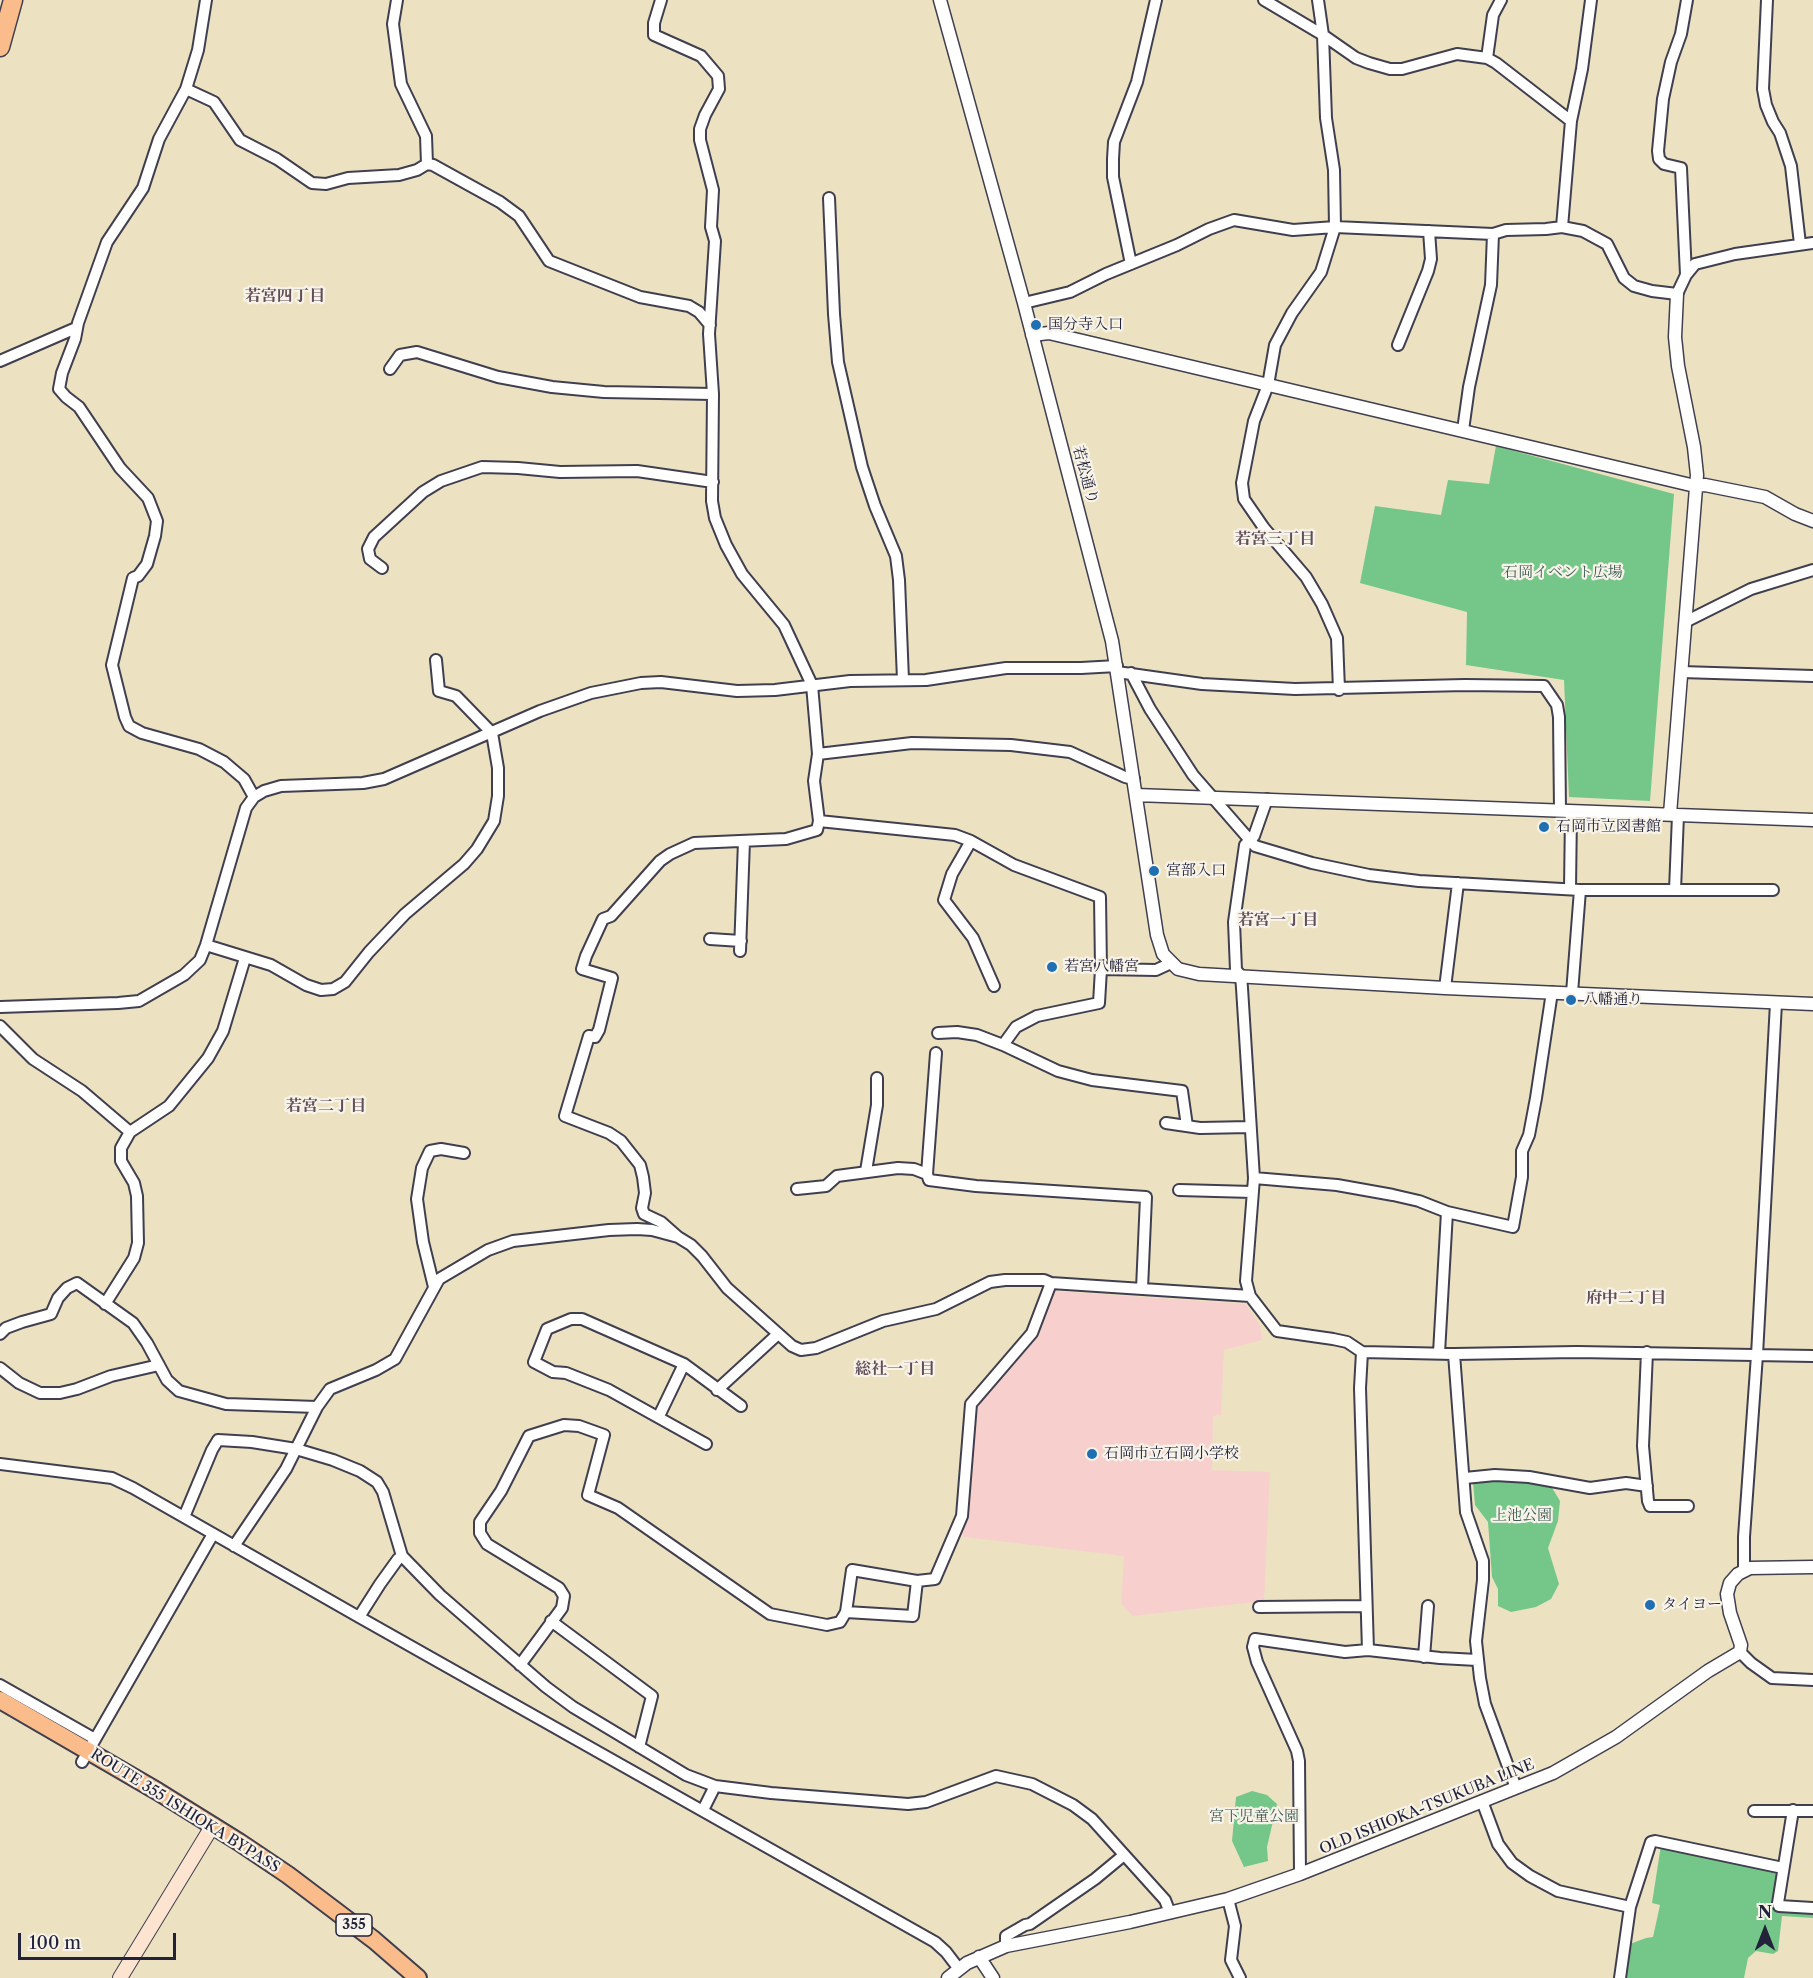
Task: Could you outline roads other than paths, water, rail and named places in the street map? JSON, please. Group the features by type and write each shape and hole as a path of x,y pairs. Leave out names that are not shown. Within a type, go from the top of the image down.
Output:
{"highway":[{"path":"0,47 13,0"},
{"name":"ROUTE 355 ISHIOKA BYPASS","path":"0,1700 213,1825 330,1906 418,1978"}],"main road":[{"path":"120,1978 213,1825"}],"street":[{"path":"206,0 198,50 186,88 159,139 143,188 107,242 76,328 75,339 62,373 59,389 79,407 120,468 148,498 157,520 147,564 138,576 133,578 112,664 129,726 142,733 199,749 224,762 244,778 254,797"},
{"path":"398,0 393,24 401,84 426,136 427,164"},
{"path":"661,0 654,23 654,35 701,56 718,76 719,89 700,129 700,140 713,190 711,227 715,241 710,326 713,394 712,501 715,518 726,545 742,574 784,625 812,685 818,754 814,781 819,821 817,830 786,839 694,843 660,861 611,916 603,920 582,969 612,978 600,1030 595,1037 589,1036 565,1116 609,1133 621,1141 640,1165 644,1177 645,1193 642,1208 644,1214 661,1222 691,1245 727,1288 792,1346 801,1350 816,1348 883,1321 936,1310 990,1282 1005,1280 1044,1280 1051,1283 1250,1296"},
{"name":"若松通り","path":"940,0 1024,303 1112,641 1157,935 1163,954 1171,963"},
{"path":"1131,264 1113,177 1113,151 1122,119 1137,82 1156,0"},
{"path":"1264,0 1323,35 1356,58 1390,69 1402,69 1457,54 1487,58 1571,121"},
{"path":"1318,0 1323,35 1326,118 1334,170 1335,227 1320,272 1292,313 1275,345 1268,385 1254,421 1245,457 1242,483 1244,499 1264,528 1306,576 1322,604 1337,638 1339,690"},
{"path":"1487,58 1492,21 1501,0"},
{"path":"1562,227 1571,121 1582,69 1591,0"},
{"path":"1686,275 1681,168 1665,164 1659,159 1658,151 1663,99 1671,62 1681,34 1687,0"},
{"path":"1767,0 1763,89 1766,105 1780,133 1791,166 1800,244"},
{"path":"186,88 214,102 240,140 277,159 312,183 326,184 348,178 399,175 417,170 427,164"},
{"path":"427,164 500,202 519,216 549,261 640,297 689,306 699,312 710,326"},
{"path":"829,198 838,362 862,467 896,556 903,680"},
{"path":"1024,303 1070,292 1209,229 1234,220 1293,230 1335,227 1493,234 1506,230 1562,227 1583,231 1607,244 1624,278 1634,286 1677,294"},
{"path":"1398,345 1428,271 1431,259 1429,231"},
{"path":"1463,430 1469,387 1491,285 1493,234"},
{"path":"1675,890 1674,815 1681,672 1695,486 1694,447 1678,366 1675,338 1677,294 1686,275 1695,264 1735,254 1813,243"},
{"path":"0,362 76,328"},
{"path":"1032,335 1049,333 1695,486 1705,485 1765,497 1794,514 1813,521"},
{"path":"390,369 400,355 417,352 498,377 552,387 604,392 713,394"},
{"path":"382,568 370,559 368,549 374,537 423,492 441,481 482,467 561,472 637,471 713,482"},
{"path":"1685,622 1751,589 1813,570"},
{"path":"206,945 271,965 306,985 321,990 333,989 345,982 387,932 464,864 486,836 494,821 498,796 498,768 492,733 456,696 439,691 436,660"},
{"path":"0,1007 118,1004 139,1000 184,975 200,960 206,945 242,815 254,797 264,791 281,786 363,783 384,779 540,711 591,693 641,683 661,682 737,690 775,690 850,681 926,680 1006,668 1117,669 1222,686 1339,690 1465,685 1544,686 1557,705 1559,717 1575,890 1572,993"},
{"path":"1681,672 1813,676"},
{"path":"1131,673 1166,736 1193,775 1254,846 1312,863 1369,875 1419,881 1575,890 1773,890"},
{"path":"818,754 912,743 1035,747 1070,752 1134,779"},
{"path":"1136,795 1813,820"},
{"path":"1267,800 1254,836 1245,845 1234,922 1236,970 1241,976 1254,1178 1246,1281 1250,1296 1276,1331 1347,1342 1362,1352 1454,1354 1647,1352 1813,1356"},
{"path":"819,821 946,834 971,841 1014,865 1100,897 1099,1004 1037,1016 1016,1027 1003,1045"},
{"path":"710,939 740,946 744,841"},
{"path":"971,841 952,874 944,900 973,938 994,986"},
{"path":"1445,988 1458,883"},
{"path":"105,1304 134,1258 138,1243 136,1190 121,1161 121,1148 130,1132 170,1106 208,1058 223,1031 245,958"},
{"path":"1101,969 1156,970 1171,963 1188,973 1445,988 1813,1004"},
{"path":"1254,1178 1337,1185 1393,1195 1419,1201 1447,1212 1513,1227 1522,1177 1522,1151 1529,1135 1552,993"},
{"path":"1744,1571 1744,1537 1757,1355 1776,1003"},
{"path":"0,1026 33,1059 82,1091 130,1132"},
{"path":"938,1033 957,1032 977,1035 1058,1071 1092,1080 1182,1091 1187,1126"},
{"path":"936,1053 927,1174 929,1180 976,1186 1146,1197 1142,1289"},
{"path":"866,1171 877,1105 877,1078"},
{"path":"1166,1123 1200,1128 1250,1127"},
{"path":"434,1287 423,1242 417,1199 422,1168 430,1151 441,1149 464,1153"},
{"path":"798,1189 826,1186 837,1176 888,1168 914,1169 927,1174"},
{"path":"1179,1190 1252,1192"},
{"path":"1439,1353 1447,1212"},
{"path":"234,1546 286,1469 317,1407 330,1389 376,1370 395,1359 439,1279 488,1250 513,1241 637,1229 652,1230 678,1237"},
{"path":"0,1334 6,1328 51,1314 58,1298 67,1288 77,1283 133,1323 171,1385 180,1391 226,1404 317,1407"},
{"path":"520,1665 562,1608 564,1596 559,1588 487,1544 480,1533 480,1522 501,1491 529,1436 564,1425 579,1426 604,1435 588,1495 618,1508 770,1614 827,1625 840,1622 846,1612 852,1570 917,1581 935,1579 962,1516 971,1404 1032,1333 1051,1283"},
{"path":"706,1443 609,1390 566,1373 553,1372 534,1362 547,1329 571,1319 582,1319 684,1364 741,1406"},
{"path":"717,1390 778,1334"},
{"path":"1362,1352 1360,1388 1368,1650"},
{"path":"1647,1352 1643,1446 1648,1501 1650,1506 1688,1506"},
{"path":"1454,1354 1466,1512 1483,1561 1476,1641 1477,1660 1485,1704 1516,1788"},
{"path":"0,1357 0,1367 18,1383 40,1393 60,1393 77,1389 111,1376 159,1365"},
{"path":"658,1416 684,1364"},
{"path":"184,1517 212,1450 219,1440 297,1449 333,1460 360,1471 377,1482 383,1492 402,1556 440,1595 546,1688 573,1707 686,1775 715,1786 908,1804 926,1802 996,1776 1032,1784 1073,1805 1092,1819 1165,1900 1170,1913"},
{"path":"0,1464 112,1478 133,1488 935,1942 959,1969"},
{"path":"1465,1478 1495,1475 1529,1477 1590,1488 1626,1483 1647,1486"},
{"path":"0,1685 88,1751 213,1534"},
{"path":"358,1617 402,1556"},
{"path":"1813,1568 1756,1568 1744,1571 1730,1583 1727,1594 1730,1613 1741,1645 1740,1652 1750,1663 1772,1678 1813,1680"},
{"path":"846,1612 913,1616 917,1581"},
{"path":"1259,1607 1366,1606"},
{"path":"1424,1657 1428,1606"},
{"path":"551,1621 652,1696 639,1747"},
{"path":"1300,1874 1299,1761 1297,1751 1257,1662 1253,1647 1255,1639 1335,1651 1368,1650 1424,1657 1477,1660"},
{"name":"OLD ISHIOKA-TSUKUBA LINE","path":"948,1978 979,1957 1006,1946 1228,1899 1300,1874 1516,1788 1587,1755 1708,1671 1740,1652"},
{"path":"702,1810 715,1786"},
{"path":"1482,1801 1498,1844 1512,1863 1530,1876 1558,1891 1630,1907"},
{"path":"1793,1810 1779,1906 1813,1908"},
{"path":"1754,1811 1813,1811"},
{"path":"1620,1978 1630,1907 1649,1844 1653,1841 1783,1868"},
{"path":"1006,1946 1006,1936 1030,1924 1124,1855"},
{"path":"1228,1899 1235,1926 1231,1960 1240,1978"},
{"path":"979,1957 993,1978"}],"place":[{"name":"国分寺入口","path":"1036,325"},
{"name":"石岡市立図書館","path":"1544,827"},
{"name":"宮部入口","path":"1154,871"},
{"name":"若宮八幡宮","path":"1052,967"},
{"name":"八幡通り","path":"1571,1000"},
{"name":"石岡市立石岡小学校","path":"1092,1454"},
{"name":"タイヨー","path":"1650,1605"}],"district":[{"name":"若宮四丁目","path":"285,296"},
{"name":"若宮三丁目","path":"1275,539"},
{"name":"若宮一丁目","path":"1278,920"},
{"name":"若宮二丁目","path":"326,1106"},
{"name":"府中二丁目","path":"1626,1298"},
{"name":"総社一丁目","path":"895,1369"}],"park label":[{"name":"石岡イベント広場","path":"1563,573"},
{"name":"上池公園","path":"1522,1516"},
{"name":"宮下児童公園","path":"1254,1817"}]}
